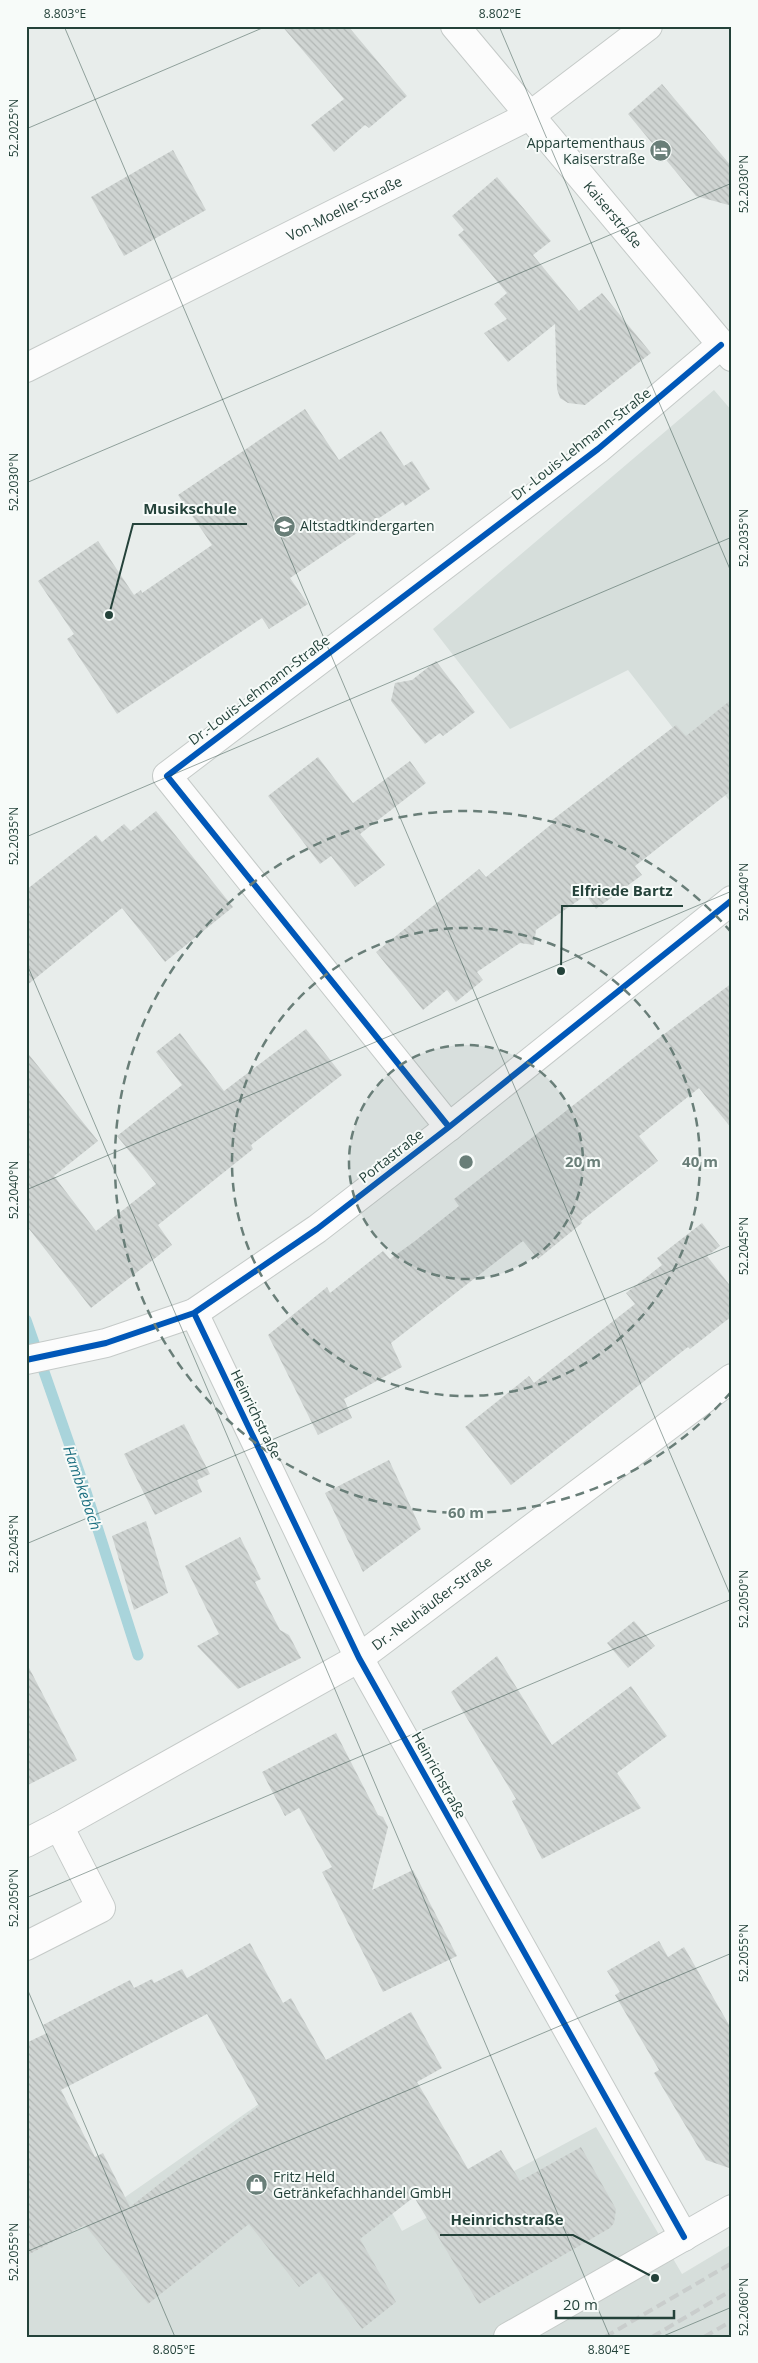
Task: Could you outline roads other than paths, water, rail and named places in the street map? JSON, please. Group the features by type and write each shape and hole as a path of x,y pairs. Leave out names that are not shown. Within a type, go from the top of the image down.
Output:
{"street":[{"name":"Kaiserstraße","path":"456,26 726,351"},
{"name":"Von-Moeller-Straße","path":"26,368 531,114 648,26"},
{"name":"Dr.-Louis-Lehmann-Straße","path":"449,1127 167,776 726,351"},
{"name":"Portastraße","path":"26,1360 106,1343 194,1313 316,1229 449,1127 732,900"},
{"name":"Heinrichstraße","path":"194,1313 359,1658 684,2236"},
{"name":"Dr.-Neuhäußer-Straße","path":"26,1843 359,1658 732,1378"},
{"path":"26,1946 101,1908 59,1826"},
{"path":"508,2337 732,2209"}],"waterway":[{"name":"Hambkebach","path":"26,1320 86,1492 138,1655"}],"railway":[{"path":"605,2337 732,2263"},
{"path":"652,2337 732,2290"},
{"path":"704,2337 732,2321"}],"place":[{"name":"Appartementhaus Kaiserstraße","path":"661,151"},
{"name":"Altstadtkindergarten","path":"284,526"},
{"name":"Musikschule","path":"109,615"},
{"name":"Elfriede Bartz","path":"561,971"},
{"name":"Fritz Held Getränkefachhandel GmbH","path":"257,2185"},
{"name":"Heinrichstraße","path":"655,2278"}]}
